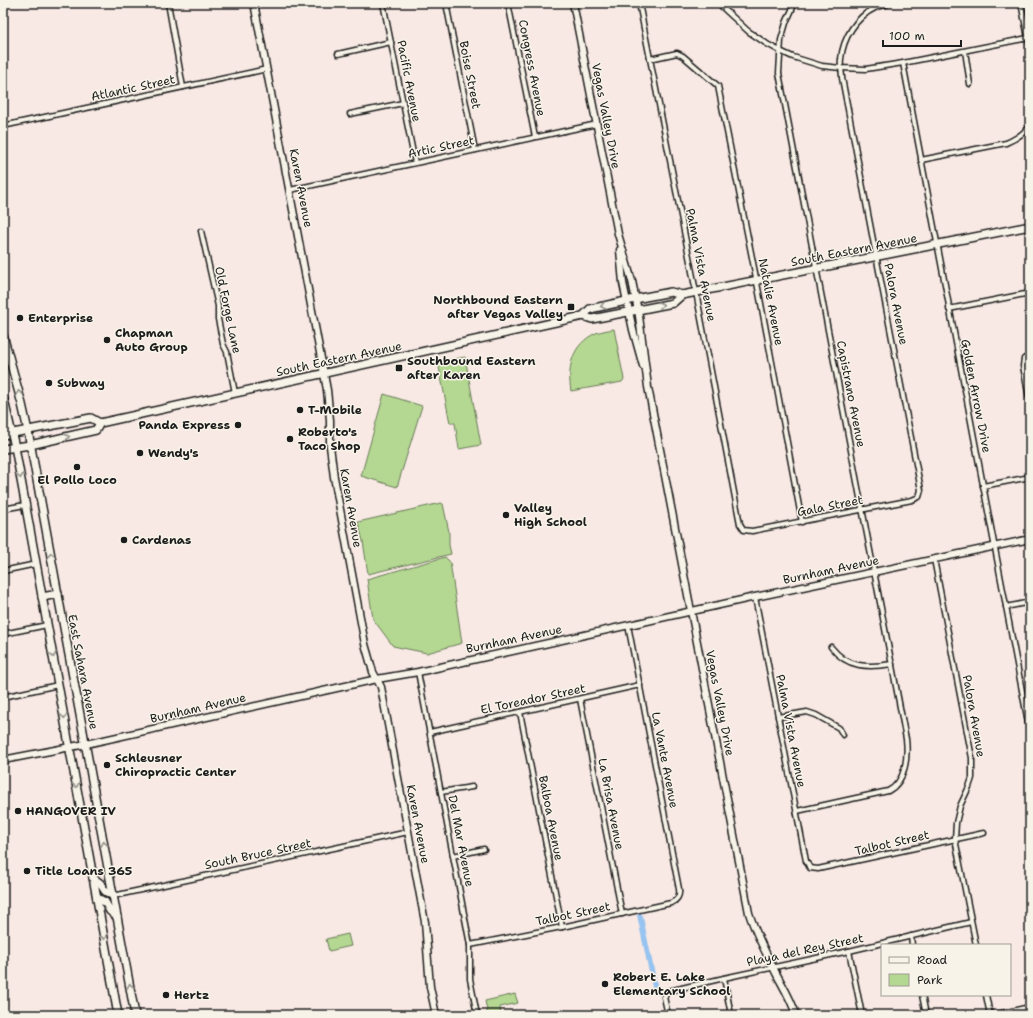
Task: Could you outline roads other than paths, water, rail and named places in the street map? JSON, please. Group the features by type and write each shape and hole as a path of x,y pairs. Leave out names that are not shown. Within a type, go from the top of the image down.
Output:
{"main road":[{"name":"South Eastern Avenue","path":"583,316 590,309 635,299 671,292 682,295 1030,226"},
{"name":"South Eastern Avenue","path":"3,435 91,418 100,423 583,316 592,319 629,312 674,302 682,295"},
{"name":"East Sahara Avenue","path":"3,335 28,430 135,1015"},
{"path":"3,396 15,447 118,1015"},
{"name":"South Eastern Avenue","path":"3,449 30,445 96,430 100,423"},
{"path":"42,597 58,594"},
{"path":"93,878 100,883 105,891 113,896"},
{"path":"97,898 105,902 110,911 117,917"}],"street":[{"path":"168,3 183,87"},
{"name":"Karen Avenue","path":"254,3 327,390 330,420 330,446 334,477 365,644 373,672 381,687 425,922 430,987 436,1015"},
{"name":"Pacific Avenue","path":"383,3 415,163"},
{"name":"Boise Street","path":"446,3 475,150"},
{"name":"Congress Avenue","path":"508,3 535,137"},
{"name":"Vegas Valley Drive","path":"574,3 618,234 626,301 632,330 648,386"},
{"name":"Palma Vista Avenue","path":"639,3 740,524 744,530"},
{"path":"720,3 722,7 748,31 767,44 793,57 822,66 866,69 1028,38"},
{"name":"Capistrano Avenue","path":"795,3 786,23 781,40 779,73 907,749 901,777 898,784 894,788 888,791 797,811"},
{"name":"Palora Avenue","path":"890,3 874,9 857,22 850,30 845,40 840,59 842,78 921,490 919,497"},
{"path":"1021,3 1030,48"},
{"path":"338,54 391,42"},
{"path":"965,51 970,84"},
{"name":"Natalie Avenue","path":"650,58 677,53 683,56 718,86 802,522"},
{"name":"Golden Arrow Drive","path":"903,63 1030,732"},
{"name":"Atlantic Street","path":"3,126 267,69"},
{"path":"350,114 403,103"},
{"name":"Artic Street","path":"290,190 597,124"},
{"path":"921,160 1016,140 1030,126"},
{"name":"Old Forge Lane","path":"201,230 218,306 218,319 223,344 227,352 235,393"},
{"name":"Vegas Valley Drive","path":"618,234 632,281 641,328 648,386 749,913 759,941 789,997 796,1015"},
{"path":"949,309 1030,293"},
{"path":"1030,355 1024,359 1023,366 1030,403"},
{"path":"983,486 1030,477"},
{"name":"Gala Street","path":"744,530 752,531 802,522 912,500 919,497"},
{"path":"3,509 25,505"},
{"name":"Burnham Avenue","path":"3,760 86,744 377,679 418,672 755,597 1030,539"},
{"name":"Palora Avenue","path":"934,559 972,758 972,778 960,806 956,823 955,839 976,944"},
{"path":"3,571 36,564"},
{"name":"Palma Vista Avenue","path":"755,597 806,861 810,868"},
{"path":"1006,607 1030,602"},
{"path":"3,634 47,625"},
{"name":"La Vante Avenue","path":"628,625 680,894 678,898"},
{"path":"831,647 837,654 850,663 858,666 876,667 892,664"},
{"name":"Del Mar Avenue","path":"418,672 470,945 470,979 477,1015"},
{"name":"El Toreador Street","path":"430,732 640,685"},
{"path":"3,697 58,686"},
{"name":"La Brisa Avenue","path":"580,699 622,914"},
{"name":"Balboa Avenue","path":"520,712 562,927"},
{"path":"778,717 806,712 816,715 839,728 843,735"},
{"path":"441,792 472,787"},
{"name":"South Bruce Street","path":"113,896 408,832"},
{"name":"Talbot Street","path":"810,868 818,869 984,833"},
{"path":"453,856 484,849"},
{"name":"Talbot Street","path":"470,945 671,903 678,898"},
{"name":"Playa del Rey Street","path":"668,1015 664,997 666,993 673,990 971,922"},
{"path":"911,936 912,944"},
{"path":"849,951 862,1015"},
{"path":"724,978 732,1015"},
{"path":"922,996 926,1015"},
{"path":"986,996 990,1015"},
{"path":"993,1015 1030,1007"}],"waterway":[{"path":"640,916 655,988 660,992"}],"place":[{"name":"Northbound Eastern after Vegas Valley","path":"571,307"},
{"name":"Enterprise","path":"20,318"},
{"name":"Chapman Auto Group","path":"107,340"},
{"name":"Southbound Eastern after Karen","path":"399,368"},
{"name":"Subway","path":"49,383"},
{"name":"T-Mobile","path":"300,410"},
{"name":"Panda Express","path":"238,425"},
{"name":"Roberto's Taco Shop","path":"290,439"},
{"name":"Wendy's","path":"140,453"},
{"name":"El Pollo Loco","path":"77,467"},
{"name":"Valley High School","path":"506,515"},
{"name":"Cardenas","path":"124,540"},
{"name":"Schleusner Chiropractic Center","path":"107,765"},
{"name":"HANGOVER IV","path":"18,811"},
{"name":"Title Loans 365","path":"27,871"},
{"name":"Robert E. Lake Elementary School","path":"605,984"},
{"name":"Hertz","path":"166,995"}]}
